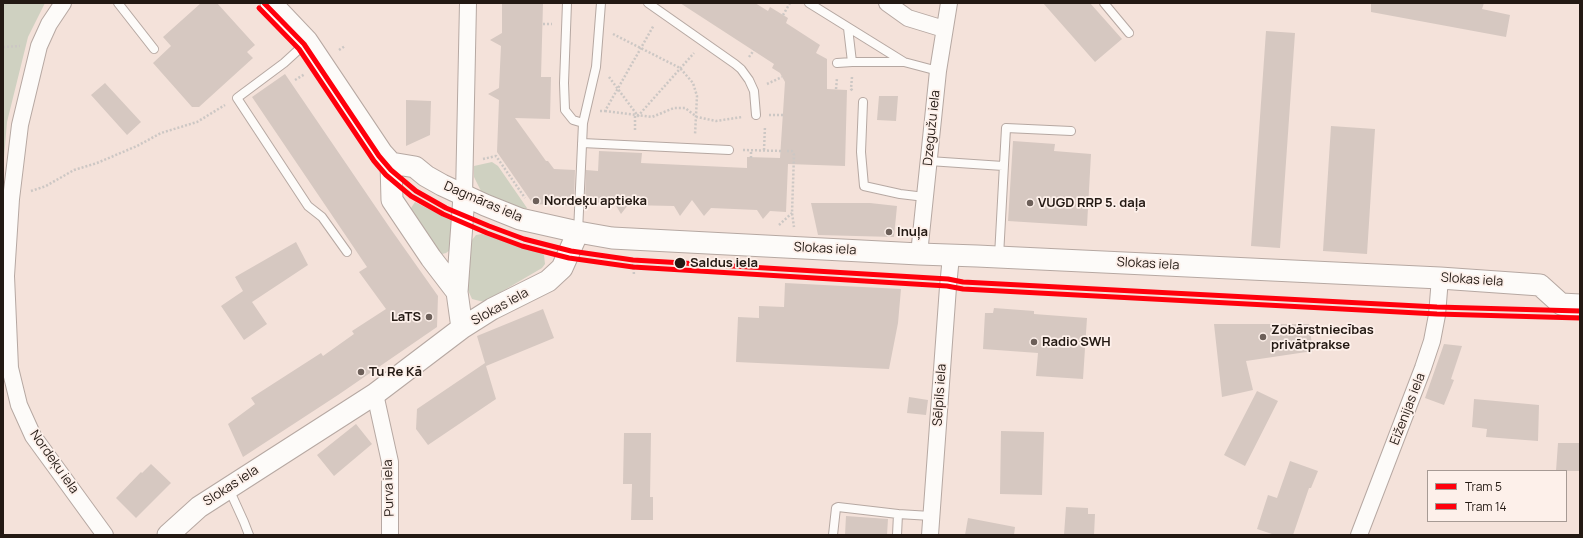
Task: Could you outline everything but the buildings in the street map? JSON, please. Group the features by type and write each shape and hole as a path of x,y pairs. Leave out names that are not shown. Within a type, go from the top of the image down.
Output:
{"street":[{"name":"Nordeķu iela","path":"62,3 49,24 39,46 30,78 20,125 11,199 6,276 6,367 19,405 33,436 105,535"},
{"path":"271,3 307,41 391,163 392,200 456,292"},
{"path":"462,328 456,292 464,196 468,3"},
{"path":"887,3 908,18 944,29"},
{"name":"Dzegužu iela","path":"919,254 930,161 938,71 949,3"},
{"name":"Dagmāras iela","path":"391,163 415,167 426,176 464,196 520,219 578,232"},
{"name":"Slokas iela","path":"168,535 199,507 375,394 462,328 492,309 548,281 562,268 578,232 612,238 636,240 1440,278 1540,285 1571,304"},
{"name":"Sēlpils iela","path":"930,535 951,256"},
{"name":"Eiženijas iela","path":"1359,535 1432,341 1437,315 1440,278"},
{"name":"Purva iela","path":"375,394 390,462 390,535"}],"lane":[{"path":"118,3 154,49"},
{"path":"567,3 564,84 565,110 573,120 584,123"},
{"path":"578,232 584,123 596,67 602,3"},
{"path":"648,3 735,64 749,80 754,91 756,115"},
{"path":"809,3 904,62"},
{"path":"1104,3 1129,33"},
{"path":"848,28 852,62"},
{"path":"307,41 284,63 237,98 308,206 322,217 347,252"},
{"path":"837,64 852,62 904,62 938,71"},
{"path":"863,102 861,152 864,186 900,194 925,197"},
{"path":"999,257 1006,128 1071,131"},
{"path":"582,143 729,150"},
{"path":"930,161 1003,166"},
{"path":"228,488 249,535"},
{"path":"833,535 836,508 838,507 931,516"},
{"path":"897,535 898,514"}],"path":[{"path":"783,15 790,3"},
{"path":"605,111 662,12"},
{"path":"543,24 556,24"},
{"path":"600,26 641,49 680,68 693,83 697,96 696,130"},
{"path":"635,124 636,115 704,42"},
{"path":"3,47 24,46"},
{"path":"596,67 604,71 618,88 636,115"},
{"path":"11,199 46,186 74,170 97,163 137,146 161,133 197,122 237,98"},
{"path":"587,110 652,117 674,108 685,108 697,116 716,121 756,115"},
{"path":"764,150 765,124"},
{"path":"729,150 782,151"},
{"path":"751,151 751,158"},
{"path":"787,151 792,151 794,154 792,213 794,228"},
{"path":"482,159 496,156 526,200"}],"green space":[{"path":"3,3 45,3 28,37 7,122 3,170"},
{"path":"492,162 498,166 527,208 523,213 488,198 481,191 474,177 474,166"},
{"path":"415,202 452,221 450,250 446,253 438,253 409,211"},
{"path":"482,234 541,253 544,255 545,264 542,268 484,302 472,299 468,290 469,247 476,235"}],"tram line":[{"name":"5","path":"264,3 304,44 379,156 391,170 416,191 446,208 489,226 524,239 571,251 633,260 948,279 963,282 1437,307 1580,311"},
{"name":"14","path":"259,8 299,49 374,161 386,175 411,196 443,214 487,233 522,246 569,258 633,267 947,286 963,289 1437,314 1580,318"}],"place":[{"name":"Nordeķu aptieka","path":"536,201"},
{"name":"VUGD RRP 5. daļa","path":"1030,203"},
{"name":"Inuļa","path":"889,232"},
{"name":"Saldus iela","path":"680,263"},
{"name":"LaTS","path":"429,317"},
{"name":"Zobārstniecības privātprakse","path":"1263,337"},
{"name":"Radio SWH","path":"1034,342"},
{"name":"Tu Re Kā","path":"361,372"}]}
